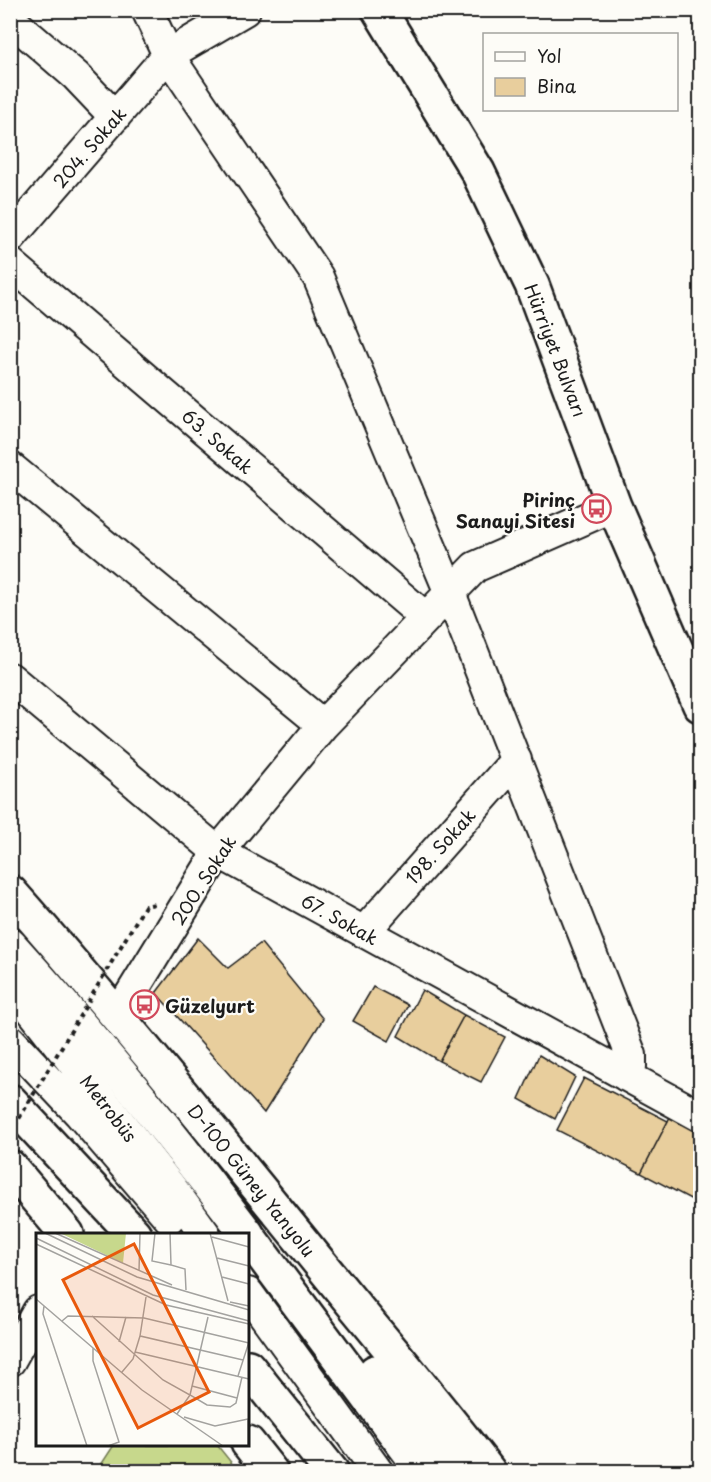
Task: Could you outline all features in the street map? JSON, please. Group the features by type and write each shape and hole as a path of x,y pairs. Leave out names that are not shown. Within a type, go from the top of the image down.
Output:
{"main road":[{"name":"Hürriyet Bulvarı","path":"379,10 478,172 532,285 614,506 700,705"},
{"name":"D-100 Güney Yanyolu","path":"10,892 118,1015 443,1412 489,1472"},
{"path":"10,945 56,996 145,1103 245,1233"},
{"path":"10,1101 133,1233"},
{"path":"10,1167 66,1233"},
{"path":"249,1238 424,1472"},
{"path":"274,1271 338,1332 387,1385 455,1472"},
{"path":"249,1368 332,1472"},
{"path":"249,1444 271,1472"}],"street":[{"path":"147,10 168,55 318,277 450,593 631,1055 631,1067 626,1076"},
{"name":"204. Sokak","path":"10,238 168,55 245,10"},
{"path":"10,19 76,76 115,117"},
{"name":"63. Sokak","path":"10,263 426,618"},
{"path":"10,467 323,725"},
{"name":"200. Sokak","path":"118,1015 218,852 323,725 475,567 614,506"},
{"name":"67. Sokak","path":"10,678 218,852 700,1116"},
{"name":"198. Sokak","path":"364,932 516,760"},
{"name":"Metrobüs","path":"10,983 171,1187 204,1233"},
{"name":"Metrobüs","path":"10,1040 79,1113 181,1233"},
{"path":"249,1294 378,1472"},
{"path":"10,1361 36,1315"},
{"path":"249,1321 363,1472"}],"path":[{"path":"10,1134 145,906"}],"green space":[{"path":"113,1446 218,1446 238,1471 97,1471"}],"building":[{"path":"198,938 228,968 261,943 323,1019 264,1113 156,993"},
{"path":"373,987 408,1005 389,1041 353,1021"},
{"path":"422,990 464,1015 439,1061 398,1036"},
{"path":"464,1015 505,1037 481,1082 439,1061"},
{"path":"539,1055 575,1077 555,1119 519,1099"},
{"path":"584,1078 668,1121 641,1173 557,1130"},
{"path":"670,1117 700,1134 700,1204 641,1173"}],"place":[{"name":"Pirinç Sanayi Sitesi","path":"596,509"},
{"name":"Güzelyurt","path":"144,1005"}]}
